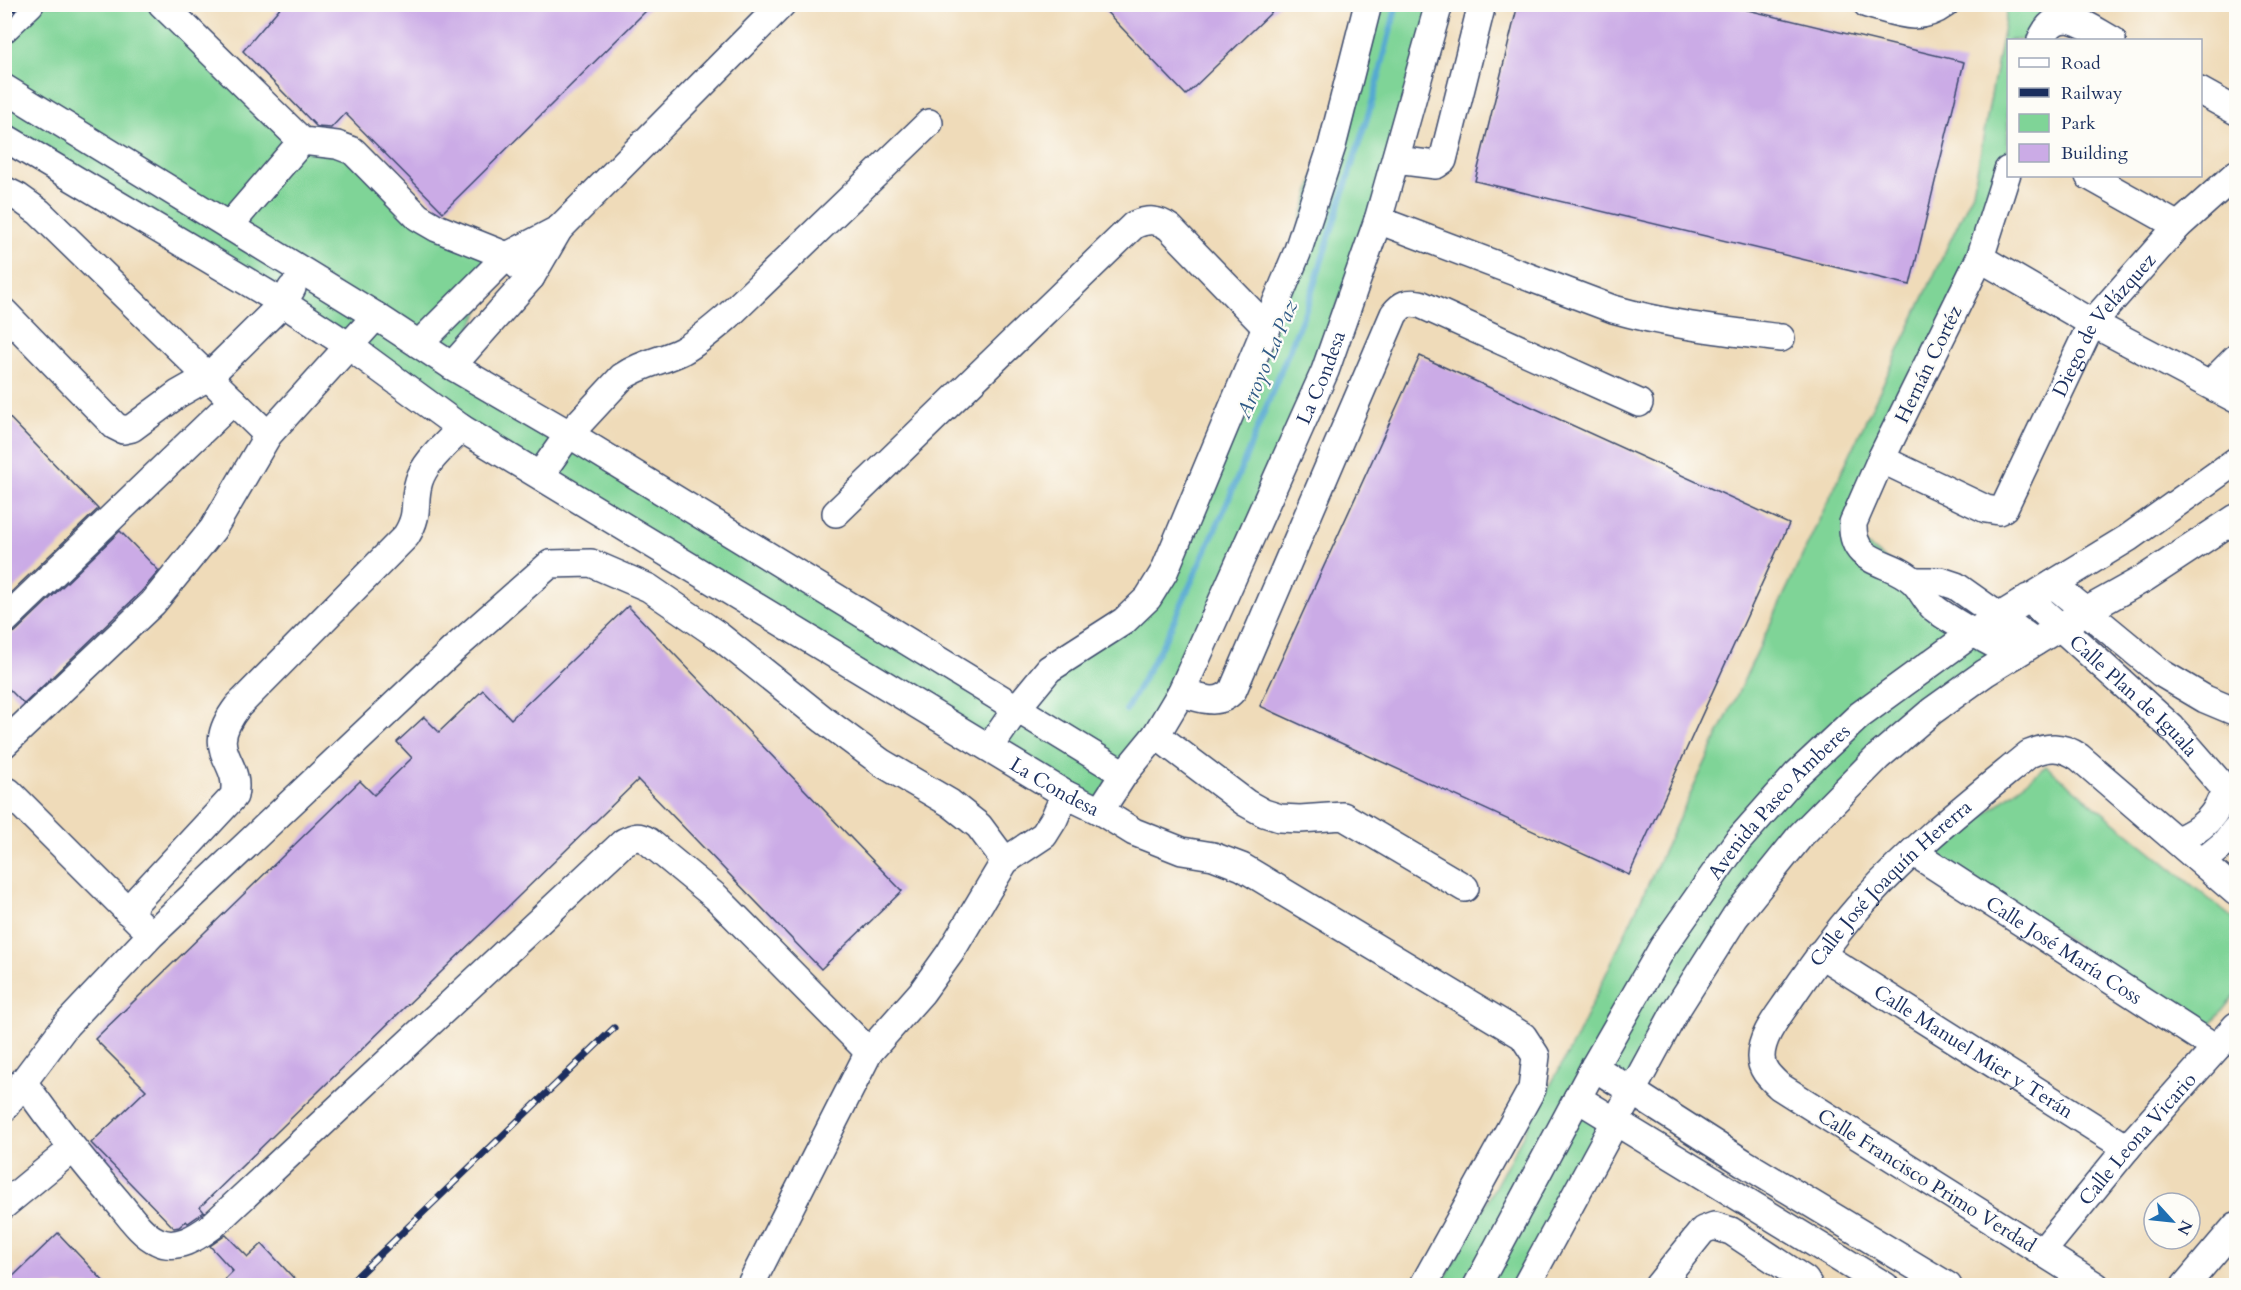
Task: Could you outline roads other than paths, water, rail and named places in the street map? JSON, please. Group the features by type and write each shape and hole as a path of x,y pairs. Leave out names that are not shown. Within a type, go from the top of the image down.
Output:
{"street":[{"path":"4,29 30,4"},
{"path":"162,4 302,141 346,147 360,157 418,218 427,224 507,256 531,277"},
{"path":"452,366 531,277 559,229 782,4"},
{"name":"La Condesa","path":"1368,4 1332,146 1297,253 1164,572 1148,598 1124,621 1049,669 1017,708 990,747 1065,794 1100,811 1124,774 1156,735 1181,693 1325,371 1378,220 1439,4"},
{"path":"1396,160 1436,165 1443,160 1482,4"},
{"path":"1867,4 1922,16 1932,14 1945,4"},
{"path":"2049,31 2071,19 2110,39"},
{"path":"4,88 376,316 452,366 569,434 1124,774"},
{"path":"2202,92 2236,111"},
{"path":"540,475 569,434 622,377 633,370 681,351 727,317 929,123"},
{"path":"4,137 283,303 349,346 461,428 990,747"},
{"path":"229,226 302,141"},
{"name":"Hernán Cortéz","path":"1914,581 1864,554 1856,546 1852,534 1852,523 1980,258 2007,173"},
{"name":"Diego de Velázquez","path":"1881,459 1986,509 1999,511 2008,504 2092,323 2178,226 2236,174"},
{"path":"2092,177 2178,226"},
{"path":"4,190 39,212 268,435"},
{"path":"837,513 1134,225 1145,220 1163,223 1170,228 1267,328"},
{"path":"1378,220 1613,309 1689,327 1781,338"},
{"path":"419,344 507,256 559,229"},
{"path":"1980,258 2092,323 2236,399"},
{"path":"4,312 118,429 127,430 178,394 208,377 283,303 302,271"},
{"path":"1181,693 1212,701 1221,700 1233,690 1394,314 1402,305 1410,302 1420,303 1639,403"},
{"path":"4,744 153,603 213,528 268,435 376,316"},
{"path":"2210,384 2236,358"},
{"path":"4,621 233,401"},
{"path":"127,910 234,796 236,786 222,747 222,735 227,720 238,706 406,536 417,513 418,484 421,475 461,428"},
{"name":"Avenida Paseo Amberes","path":"1477,1286 1594,1067 1663,947 1736,843 1797,774 1860,715 1974,632 2128,538 2236,462"},
{"name":"Avenida Paseo Amberes","path":"1526,1286 1676,1010 1735,916 1801,835 1878,757 1932,711 1985,673 2145,578 2236,518"},
{"path":"4,1108 66,1025 151,935 455,648 550,564 591,563 649,588 719,636 882,763 950,803 979,826 1005,861"},
{"path":"1914,581 1947,583 1956,586 1998,616 2024,649"},
{"path":"1914,581 1935,609 1974,632 2024,649"},
{"name":"Calle Plan de Iguala","path":"2053,584 2160,673 2205,699 2236,712"},
{"name":"Calle Plan de Iguala","path":"2028,598 2172,728 2231,791"},
{"path":"1156,735 1246,803 1264,813 1280,818 1300,819 1343,816 1465,888"},
{"name":"Calle José Joaquín Hererra","path":"1763,1069 1760,1058 1763,1043 1771,1027 1820,954 1865,899 1913,852 2029,754 2044,748 2059,747 2069,750 2177,840"},
{"path":"2231,791 2201,829 2177,840 2236,892"},
{"path":"9,792 151,935"},
{"path":"750,1286 869,1052 922,992 950,953 1005,861 1044,835 1065,794"},
{"path":"1100,811 1134,832 1182,851 1213,856 1242,867 1523,1036 1536,1056 1532,1089 1423,1286"},
{"path":"2202,862 2224,844 2236,829"},
{"path":"23,1082 72,1149 143,1230 158,1242 172,1245 185,1242 212,1226 624,842 635,837 648,841 716,897 869,1052"},
{"name":"Calle José María Coss","path":"1913,852 2216,1048"},
{"name":"Calle Manuel Mier y Terán","path":"1820,954 2127,1148"},
{"name":"Calle Leona Vicario","path":"2042,1252 2127,1148 2236,1026"},
{"path":"1594,1067 1744,1163 1948,1286"},
{"name":"Calle Francisco Primo Verdad","path":"1763,1069 1779,1086 2096,1286"},
{"path":"1577,1098 1885,1286"},
{"path":"4,1205 72,1149"},
{"path":"1658,1286 1703,1230 1714,1226 1731,1231 1805,1280 1809,1286"},
{"path":"2185,1286 2236,1226"}],"waterway":[{"name":"Arroyo La Paz","path":"1126,710 1168,634 1228,501 1308,304 1375,93 1397,4"}],"railway":[{"path":"4,22 17,4"},
{"path":"347,1286 614,1028"}]}
